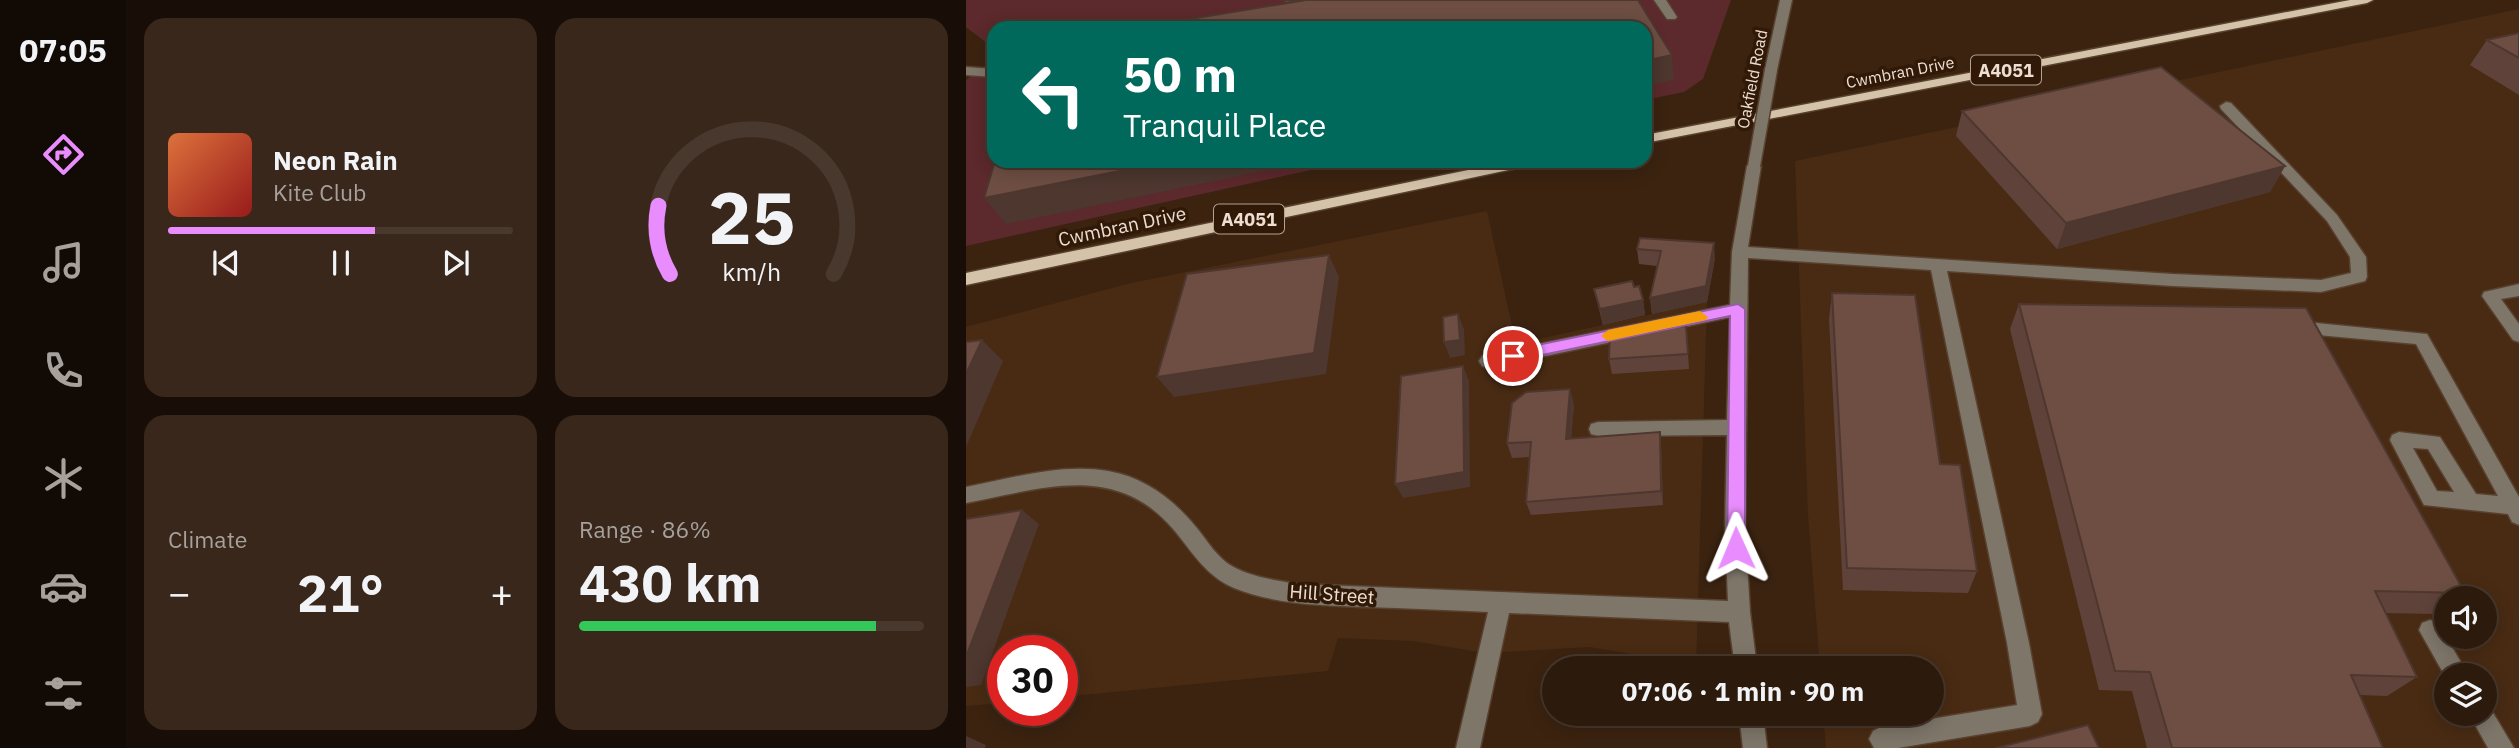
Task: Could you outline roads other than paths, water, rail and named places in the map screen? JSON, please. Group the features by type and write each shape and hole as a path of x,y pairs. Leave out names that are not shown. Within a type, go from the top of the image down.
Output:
{"main road":[{"name":"Cwmbran Drive","path":"1652,138 2367,0"},
{"name":"Cwmbran Drive","path":"966,279 1498,168"}],"street":[{"path":"1660,0 1671,17"},
{"name":"Oakfield Road","path":"1744,656 1739,612 1735,527 1740,252 1771,70 1786,0"},
{"path":"966,71 987,72"},
{"path":"1740,252 2173,280 2321,286 2359,276 2358,257 2332,218 2226,106"},
{"path":"1881,739 2030,714 2018,643 1938,264"},
{"path":"2519,290 2490,296 2519,336"},
{"path":"1488,361 1738,309"},
{"path":"2281,320 2301,330 2421,338 2516,511"},
{"path":"1598,429 1737,427"},
{"name":"Hill Street","path":"966,495 1074,478 1109,479 1133,487 1153,498 1185,527 1220,570 1237,580 1298,594 1739,612"},
{"path":"2470,502 2516,511"},
{"path":"1468,748 1501,602"},
{"path":"2430,630 2450,663"},
{"path":"1752,726 1755,748"},
{"path":"2489,726 2502,748"}]}
